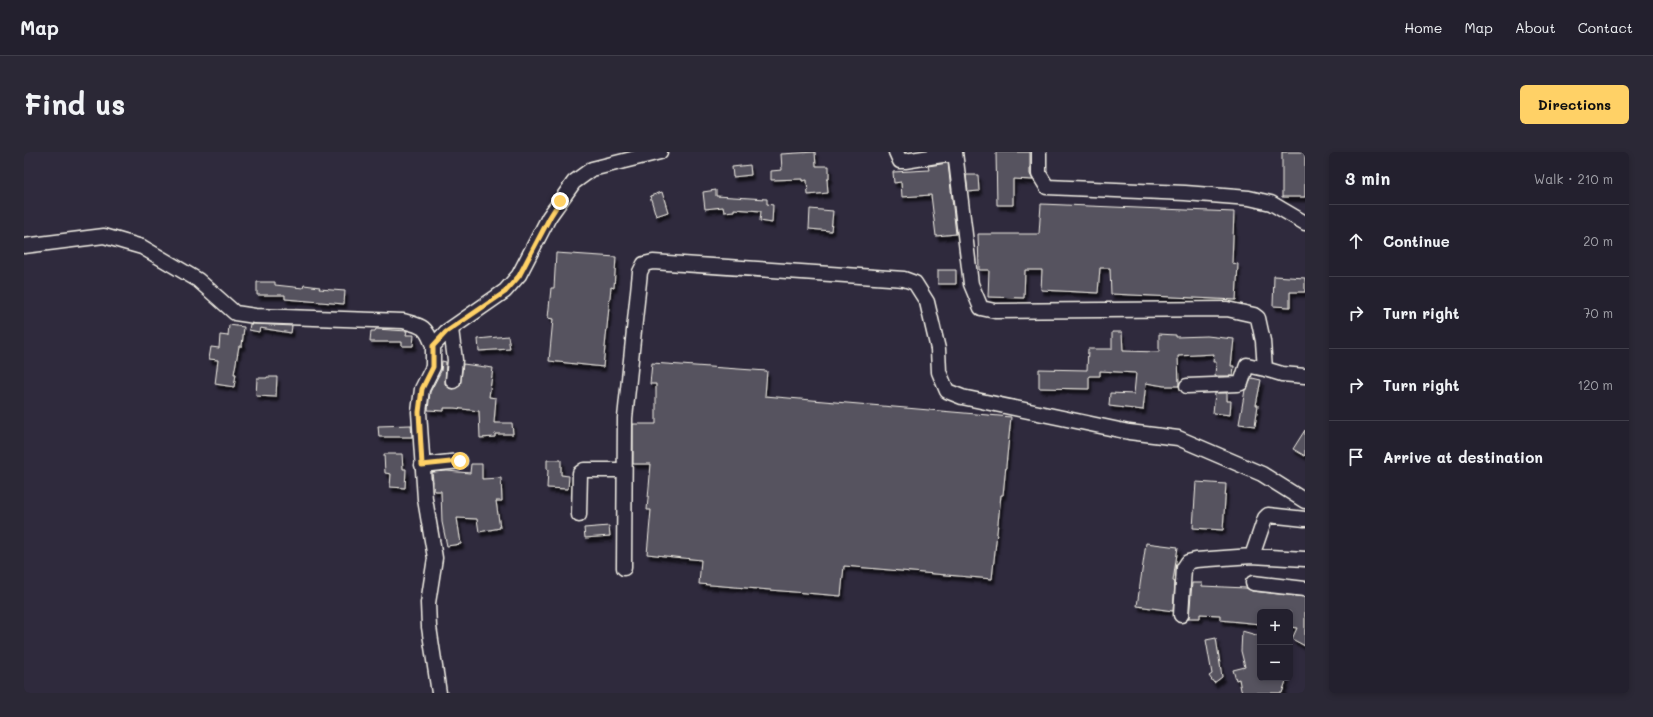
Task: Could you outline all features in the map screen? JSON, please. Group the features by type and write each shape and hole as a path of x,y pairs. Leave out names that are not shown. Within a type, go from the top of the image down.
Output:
{"street":[{"path":"433,346 451,329 505,292 519,276 550,217 574,182 592,169 660,152"},
{"path":"896,152 900,161 905,162 955,152 971,284 980,308 995,311 1227,309 1254,315 1258,318 1263,341 1266,369"},
{"path":"1039,152 1039,174 1047,187 1185,193 1249,198 1271,203 1305,223"},
{"path":"24,246 104,236 142,247 198,280 235,313 262,317 403,321 423,326 429,333 433,346 433,367 422,389 419,412 425,499 435,558 428,603 429,627 439,693"},
{"path":"624,568 624,418 640,272 644,264 653,262 904,279 915,283 927,302 938,349 939,372 947,391 962,397 1128,432 1178,438 1262,474 1305,501"},
{"path":"451,329 455,360 453,381"},
{"path":"1187,386 1238,384 1241,382 1247,365 1282,374 1305,376"},
{"path":"422,465 460,461"},
{"path":"579,514 580,473 584,470 623,470"},
{"path":"1252,556 1265,518 1268,515 1305,519"},
{"path":"1181,614 1184,568 1188,562 1196,560 1252,556 1305,559"},
{"path":"1253,583 1305,589"}],"building":[{"path":"815,152 816,166 829,166 829,179 827,179 828,193 808,195 807,180 771,180 771,171 782,170 781,154"},
{"path":"996,152 1030,152 1030,174 1033,180 1013,179 1013,205 997,205"},
{"path":"1282,152 1305,152 1305,197 1282,197"},
{"path":"948,163 956,234 936,236 931,195 902,197 901,182 894,183 893,172 929,170 928,166"},
{"path":"750,165 751,175 733,177 732,167"},
{"path":"966,175 978,175 979,191 968,192"},
{"path":"716,190 716,196 767,199 767,204 773,205 772,223 760,221 761,211 734,209 734,211 724,212 723,207 705,209 703,192"},
{"path":"662,192 668,212 656,216 650,196"},
{"path":"1041,204 1234,212 1232,263 1238,264 1236,300 1111,294 1110,268 1100,268 1098,293 1041,290 1042,270 1025,270 1024,298 988,297 989,270 979,270 978,234 1039,234"},
{"path":"810,209 833,211 831,231 809,229"},
{"path":"556,253 616,257 614,288 611,287 603,367 549,361 553,319 548,318 551,288 554,288"},
{"path":"938,270 956,270 956,284 938,284"},
{"path":"1274,276 1305,278 1305,292 1290,292 1290,307 1273,306"},
{"path":"257,282 275,282 275,285 303,288 304,285 320,287 319,289 345,291 344,304 285,299 285,295 257,295"},
{"path":"250,324 292,326 291,333 260,328 259,332 249,330"},
{"path":"229,325 244,327 242,346 239,346 234,374 236,374 234,387 215,384 218,360 209,359 211,347 219,348 220,335 228,336"},
{"path":"376,329 407,331 406,335 414,335 413,346 402,346 402,342 370,342 371,331 375,331"},
{"path":"1112,332 1122,332 1123,351 1159,352 1159,334 1176,335 1176,337 1207,336 1234,339 1231,366 1234,366 1233,376 1215,376 1216,362 1213,362 1214,354 1178,356 1179,386 1164,386 1146,383 1143,410 1109,406 1110,393 1134,394 1136,373 1100,371 1100,376 1089,376 1089,389 1039,388 1039,369 1087,370 1088,349 1112,349"},
{"path":"508,336 510,349 479,351 478,339"},
{"path":"442,361 446,362 445,384 452,389 460,386 463,364 493,368 489,397 496,398 494,423 512,423 513,434 495,434 495,437 480,438 479,411 454,408 444,408 444,411 428,410 430,392 441,371"},
{"path":"652,363 767,371 765,396 1011,417 992,579 844,566 841,596 699,584 701,560 647,554 651,510 647,510 651,464 633,464 633,424 656,424 656,384 650,384"},
{"path":"277,377 276,397 256,396 257,378"},
{"path":"1252,378 1261,380 1256,405 1258,405 1255,426 1239,424 1245,390"},
{"path":"1215,393 1227,393 1227,401 1231,401 1230,415 1213,413"},
{"path":"411,425 412,437 379,437 378,426"},
{"path":"1305,430 1305,456 1293,449"},
{"path":"384,454 402,454 403,469 406,469 405,488 390,487 391,474 385,473"},
{"path":"547,460 561,460 561,475 569,476 568,489 547,488"},
{"path":"471,464 482,464 482,479 501,478 502,501 496,501 500,528 479,532 477,519 457,518 461,544 447,546 442,522 441,491 434,491 432,472 447,471 470,473"},
{"path":"1196,482 1226,484 1223,530 1193,528"},
{"path":"609,526 610,536 585,538 584,528"},
{"path":"1146,543 1178,547 1173,581 1175,582 1173,611 1137,606"},
{"path":"1192,583 1202,583 1202,586 1246,588 1252,591 1305,597 1305,646 1293,640 1297,628 1293,627 1293,609 1257,609 1257,624 1220,620 1220,615 1200,614 1200,618 1189,618"},
{"path":"1242,631 1257,635 1257,681 1286,681 1282,693 1243,693 1239,679 1236,680 1233,670 1245,667 1241,651"},
{"path":"1216,638 1222,677 1214,683 1209,676 1212,674 1206,640"}],"route":[{"path":"460,461 422,465 419,412 422,389 433,367 433,346 446,332 505,292 519,276 560,201"}]}
